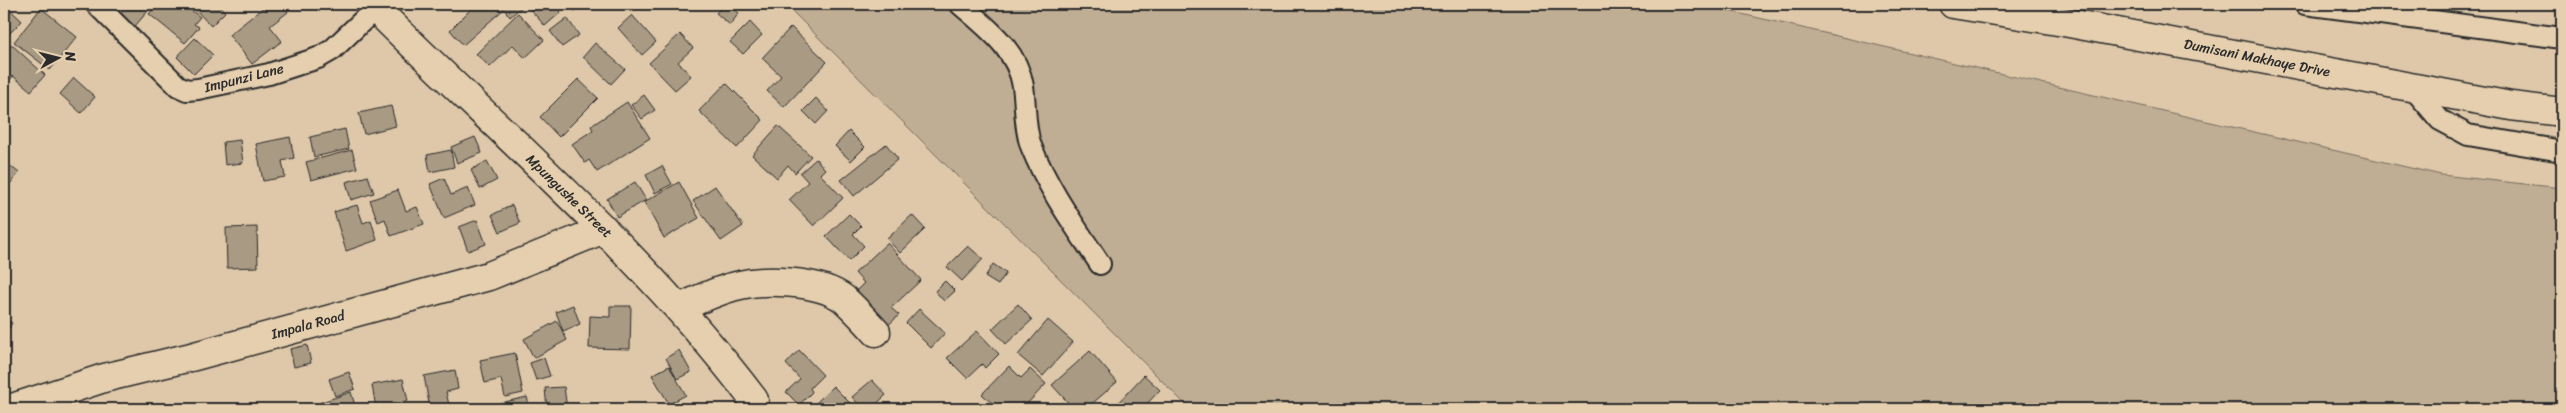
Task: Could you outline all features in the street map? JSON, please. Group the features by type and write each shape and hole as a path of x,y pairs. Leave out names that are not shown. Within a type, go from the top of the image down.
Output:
{"street":[{"name":"Dumisani Makhaye Drive","path":"1952,4 2411,86 2511,106 2562,112"},
{"name":"Mpungushe Street","path":"374,6 604,229 679,308 720,355 754,400"},
{"name":"Impala Road","path":"8,409 104,378 191,357 488,276 604,229"},
{"path":"679,308 734,286 754,283 799,284 830,291 843,299 876,332"}],"lane":[{"name":"Impunzi Lane","path":"96,4 178,86 192,90 269,74 318,58 340,43 374,6"},
{"path":"960,4 1008,49 1014,59 1023,87 1030,143 1038,163 1059,202 1100,264"},
{"path":"2305,4 2562,38"},
{"path":"2411,86 2440,120 2468,135 2562,150"}],"shaded area":[{"path":"785,4 1698,4 2441,175 2562,188 2562,409 1190,409"}],"building":[{"path":"4,4 22,21 7,36 4,33"},
{"path":"108,4 154,4 135,26"},
{"path":"157,4 170,4 177,9 183,4 200,17 194,24 199,27 185,43 149,14"},
{"path":"190,4 218,4 225,12 211,26"},
{"path":"268,4 282,4 288,12 270,26 282,41 252,64 229,35"},
{"path":"470,4 524,5 510,17 504,9 463,45 450,30 473,7"},
{"path":"533,4 554,4 561,12 545,26 529,8"},
{"path":"567,4 582,4 575,11"},
{"path":"724,4 728,4 739,13 730,25 716,13"},
{"path":"41,8 77,37 50,70 14,42"},
{"path":"518,13 544,40 525,58 513,45 490,67 476,54"},
{"path":"632,15 656,42 642,55 618,28"},
{"path":"567,18 579,35 562,47 550,31"},
{"path":"750,22 762,35 743,54 730,42"},
{"path":"791,27 827,62 784,107 767,91 781,76 762,58"},
{"path":"680,34 693,48 678,62 691,76 675,90 649,63"},
{"path":"195,38 213,55 194,74 177,57"},
{"path":"595,43 625,69 611,84 583,57"},
{"path":"11,44 45,75 31,91 13,76 10,80 4,75 4,53"},
{"path":"74,78 95,97 81,113 60,94"},
{"path":"578,79 598,98 559,137 540,117"},
{"path":"726,83 763,120 737,148 699,111"},
{"path":"644,95 655,110 642,119 631,105"},
{"path":"816,98 828,111 816,124 803,111"},
{"path":"627,102 650,138 597,172 589,160 585,163 572,144 593,130 591,126"},
{"path":"391,106 396,126 364,134 359,113"},
{"path":"778,126 811,156 795,173 788,165 777,178 752,155"},
{"path":"345,129 349,149 314,157 310,137"},
{"path":"849,131 865,147 851,161 835,146"},
{"path":"290,137 294,158 282,161 285,177 263,181 256,144"},
{"path":"475,137 482,153 457,163 451,147"},
{"path":"240,140 243,163 225,165 223,142"},
{"path":"886,144 898,159 854,196 841,180"},
{"path":"352,150 357,168 311,180 306,162"},
{"path":"451,150 454,167 430,172 427,155"},
{"path":"816,159 825,169 820,174 843,198 814,226 789,200 808,182 800,173"},
{"path":"4,161 19,173 4,191"},
{"path":"487,161 497,180 480,189 471,170"},
{"path":"662,166 672,184 655,193 646,175"},
{"path":"368,176 374,193 351,200 346,182"},
{"path":"444,178 451,195 468,188 475,205 444,218 430,184"},
{"path":"635,182 646,200 617,217 607,199"},
{"path":"679,182 699,218 664,238 644,202"},
{"path":"715,186 743,226 721,241 693,201"},
{"path":"398,190 406,211 417,207 424,224 391,236 385,219 378,222 370,200"},
{"path":"357,205 363,223 371,220 377,240 346,251 334,212"},
{"path":"512,205 520,223 500,232 492,215"},
{"path":"849,214 861,226 853,234 864,246 849,261 826,236"},
{"path":"912,215 925,229 900,253 887,239"},
{"path":"477,220 486,244 468,251 459,227"},
{"path":"257,227 258,267 227,268 226,228"},
{"path":"887,243 921,280 891,308 899,315 882,331 855,292 864,283 855,273"},
{"path":"968,246 983,259 962,281 947,267"},
{"path":"993,264 1006,273 998,285 985,277"},
{"path":"945,281 955,291 944,301 935,291"},
{"path":"1018,304 1032,320 1006,344 992,329"},
{"path":"573,305 580,324 563,331 556,312"},
{"path":"610,306 631,306 630,349 589,348 590,316 610,317"},
{"path":"919,309 945,333 931,348 906,323"},
{"path":"4,318 12,323 4,336"},
{"path":"1048,320 1073,342 1043,376 1018,355"},
{"path":"557,321 567,340 534,358 524,339"},
{"path":"977,331 999,354 985,368 982,364 967,378 947,358"},
{"path":"307,345 311,363 294,367 290,349"},
{"path":"679,350 691,372 677,379 666,358"},
{"path":"799,350 823,375 810,388 812,392 799,405 786,392 800,379 786,364"},
{"path":"1090,351 1117,382 1086,409 1074,409 1052,385"},
{"path":"515,353 523,393 505,397 501,379 485,383 480,360"},
{"path":"544,358 550,376 536,380 530,363"},
{"path":"669,366 686,395 669,404 652,375"},
{"path":"1009,366 1021,378 1030,369 1046,384 1025,406 1021,403 1015,409 998,409 982,394"},
{"path":"455,370 458,389 446,392 450,409 430,409 424,376"},
{"path":"349,372 355,389 335,396 329,379"},
{"path":"1144,375 1160,390 1142,409 1113,408"},
{"path":"403,379 408,401 376,408 372,385"},
{"path":"872,380 886,395 871,409 863,409 852,397"},
{"path":"833,386 856,409 810,409"},
{"path":"564,387 567,409 547,409 545,388"},
{"path":"351,392 356,409 321,409 319,403"},
{"path":"527,397 530,409 473,409"}]}
